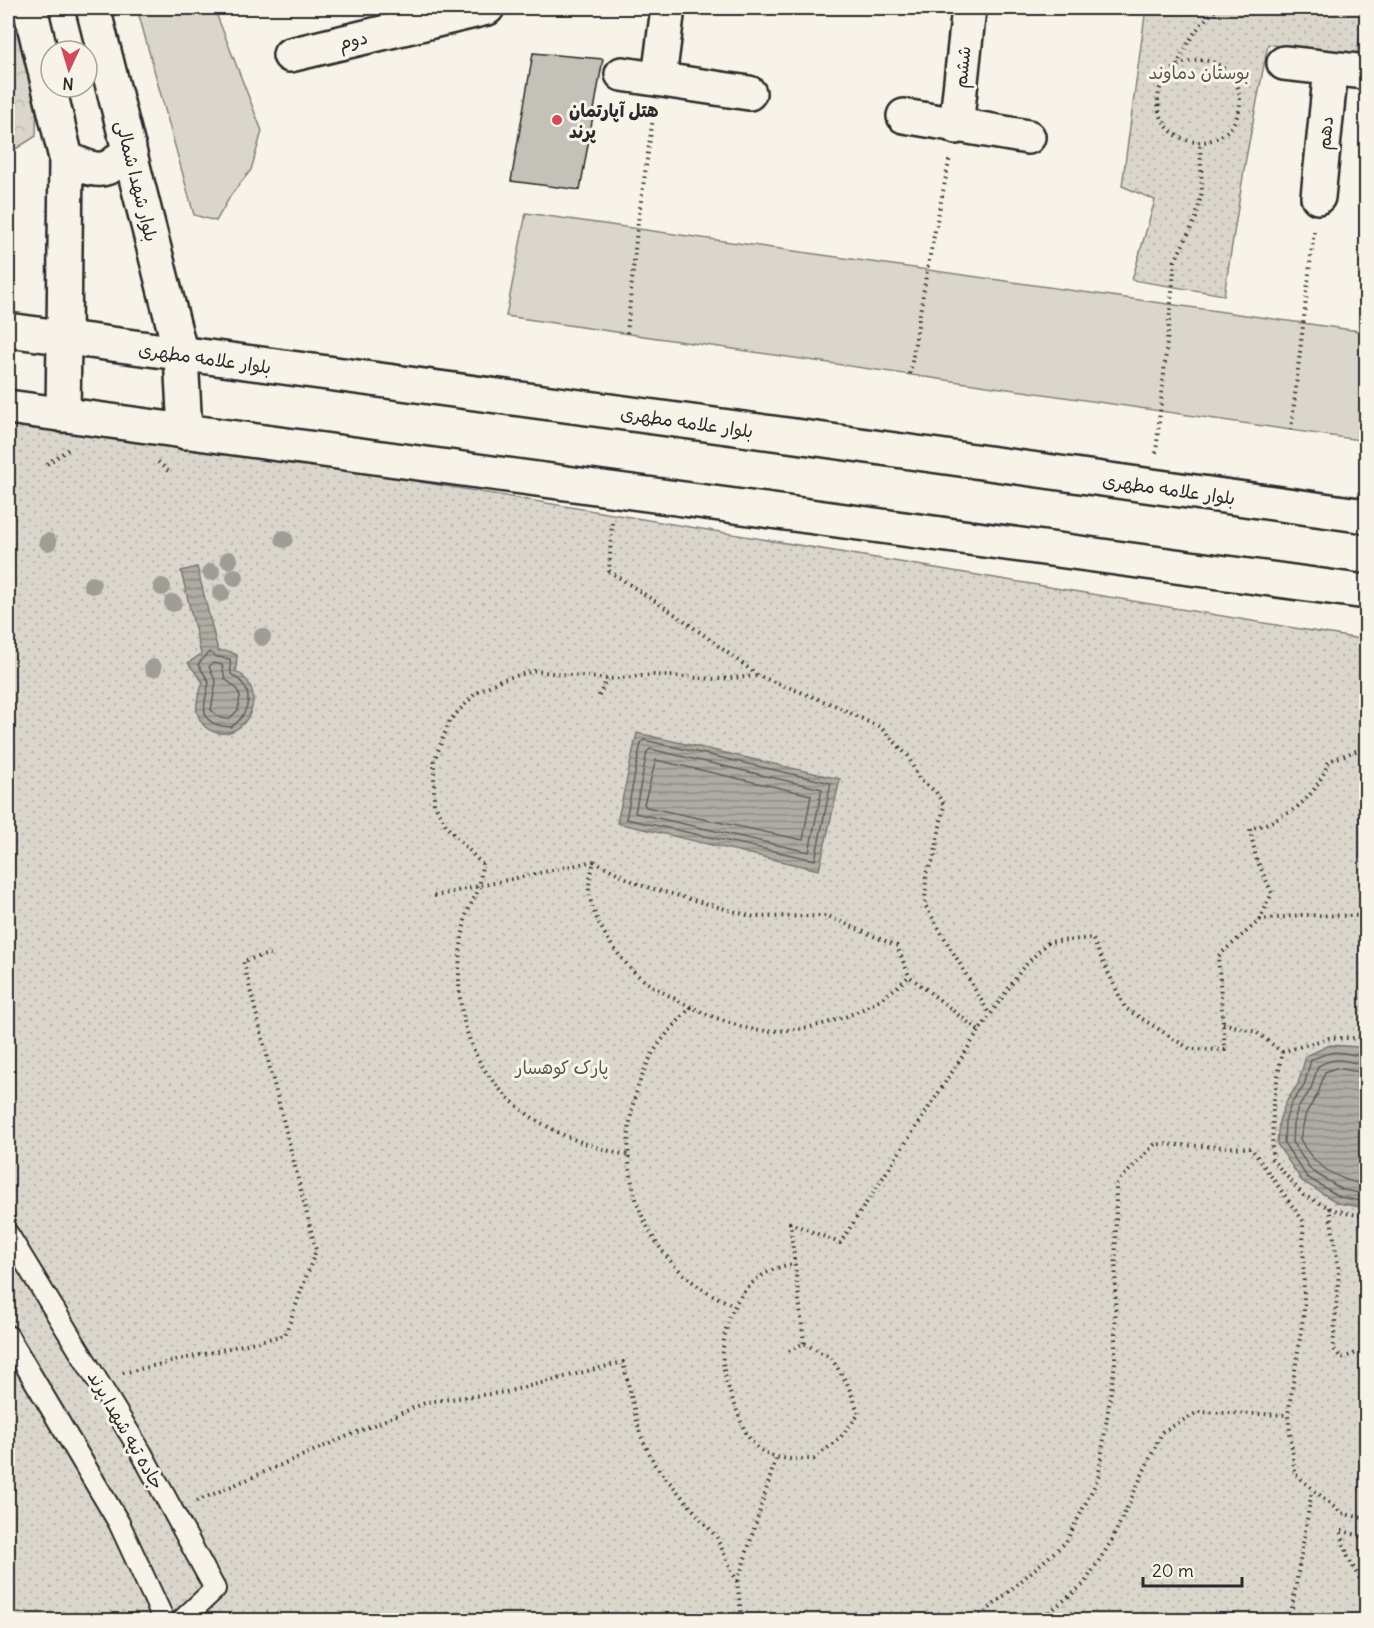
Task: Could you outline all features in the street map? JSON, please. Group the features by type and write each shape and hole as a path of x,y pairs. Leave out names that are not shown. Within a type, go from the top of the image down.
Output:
{"main road":[{"path":"30,8 66,158 63,415"},
{"name":"بلوار شهدا شمالی","path":"93,8 181,355 185,432"},
{"name":"دوم","path":"290,55 487,8"},
{"path":"659,78 668,8"},
{"name":"ششم","path":"956,127 969,8"},
{"path":"1284,63 1366,72"},
{"name":"دهم","path":"1318,197 1332,68"},
{"path":"622,74 749,93"},
{"path":"903,116 956,127 1028,137"},
{"path":"66,158 100,170 112,167 129,148"},
{"name":"بلوار علامه مطهری","path":"11,331 1366,516"},
{"path":"8,407 1366,592"}],"lane":[{"name":"جاده تپه شهدا پرند","path":"8,1234 141,1452 215,1589 182,1620"},
{"path":"8,1336 119,1523 164,1620"}],"path":[{"path":"1176,66 1189,40 1204,19 1218,8"},
{"path":"1189,61 1215,63 1227,70 1240,95 1235,121 1226,132 1214,139 1200,142 1187,141 1175,135 1166,125 1157,100 1166,75 1176,66 1189,61"},
{"path":"627,333 637,229 659,78"},
{"path":"910,374 927,270 956,127"},
{"path":"1152,486 1175,261 1198,209 1202,191 1200,142"},
{"path":"1291,430 1318,197"},
{"path":"8,202 11,331"},
{"path":"615,489 609,571 682,619 759,675 834,705 881,728 908,756 919,779 936,792 944,806 934,859 926,873 925,905 990,1015"},
{"path":"627,1155 557,1133 518,1109 491,1079 472,1047 461,1008 459,975 466,915 480,886 482,864 447,827 435,803 434,761 450,720 475,694 500,680 534,671 606,679 654,675 716,679 759,675"},
{"path":"599,696 606,679"},
{"path":"804,1343 790,1223 840,1243 985,1022 1022,969 1048,942 1092,938 1125,1008 1190,1049 1225,1050 1218,956 1260,920 1272,894 1256,858 1250,829 1270,823 1296,808 1320,785 1329,761 1366,747"},
{"path":"434,896 594,861 640,885 754,917 827,916 897,946 909,976 980,1031 985,1022"},
{"path":"594,861 588,891 596,918 634,972 691,1007 734,1025 763,1031 799,1029 833,1022 870,1006 892,993 909,976"},
{"path":"1260,920 1301,915 1366,916"},
{"path":"96,1379 285,1335 316,1250 243,961 273,953"},
{"path":"691,1007 664,1037 648,1061 635,1100 627,1139 627,1167 639,1210 652,1237 700,1288 733,1305"},
{"path":"1223,1023 1256,1032 1282,1052"},
{"path":"1282,1052 1329,1038 1366,1038"},
{"path":"1282,1052 1273,1105 1272,1159 1303,1195 1329,1208 1366,1217"},
{"path":"976,1620 1066,1542 1098,1479 1115,1363 1116,1184 1155,1144 1251,1148 1303,1221 1304,1312 1288,1415 1295,1474 1341,1513 1366,1519"},
{"path":"1329,1208 1339,1271 1333,1348 1341,1358 1366,1350"},
{"path":"795,1264 776,1266 749,1285 733,1305 722,1350 728,1388 744,1429 759,1450 776,1458 814,1460 840,1438 859,1414 847,1383 831,1358 804,1343"},
{"path":"789,1351 804,1343"},
{"path":"173,1512 427,1402 506,1392 623,1362 640,1434 655,1465 717,1538 737,1582 742,1620"},
{"path":"1040,1620 1084,1584 1112,1540 1162,1432 1198,1412 1288,1415"},
{"path":"737,1582 776,1458"},
{"path":"1290,1620 1312,1489"},
{"path":"1366,1538 1340,1530 1348,1557 1366,1591"}],"green space":[{"path":"8,8 21,8 37,81 36,136 11,152 8,149"},
{"path":"137,8 214,8 262,131 251,170 231,195 216,221 194,215"},
{"name":"بوستان دماوند","path":"1146,8 1364,8 1356,60 1268,44 1246,158 1224,295 1132,280 1155,200 1122,186"},
{"path":"526,213 1366,332 1366,441 506,316"},
{"name":"پارک کوهسار","path":"8,413 1366,640 1366,1620 8,1620"}],"water":[{"path":"197,567 218,651 228,651 237,655 236,671 244,677 252,692 253,702 250,714 244,723 228,732 219,733 203,724 197,707 203,682 188,663 201,654 181,571"},
{"path":"637,733 840,779 819,870 617,823"},
{"path":"1330,1045 1359,1047 1366,1052 1366,1208 1338,1203 1302,1181 1277,1144 1279,1121 1286,1102 1298,1084 1306,1056"}],"building":[{"name":"هتل آپارتمان پرند","path":"533,53 603,59 580,190 511,181"}],"place":[{"name":"هتل آپارتمان پرند","path":"557,120"}]}
